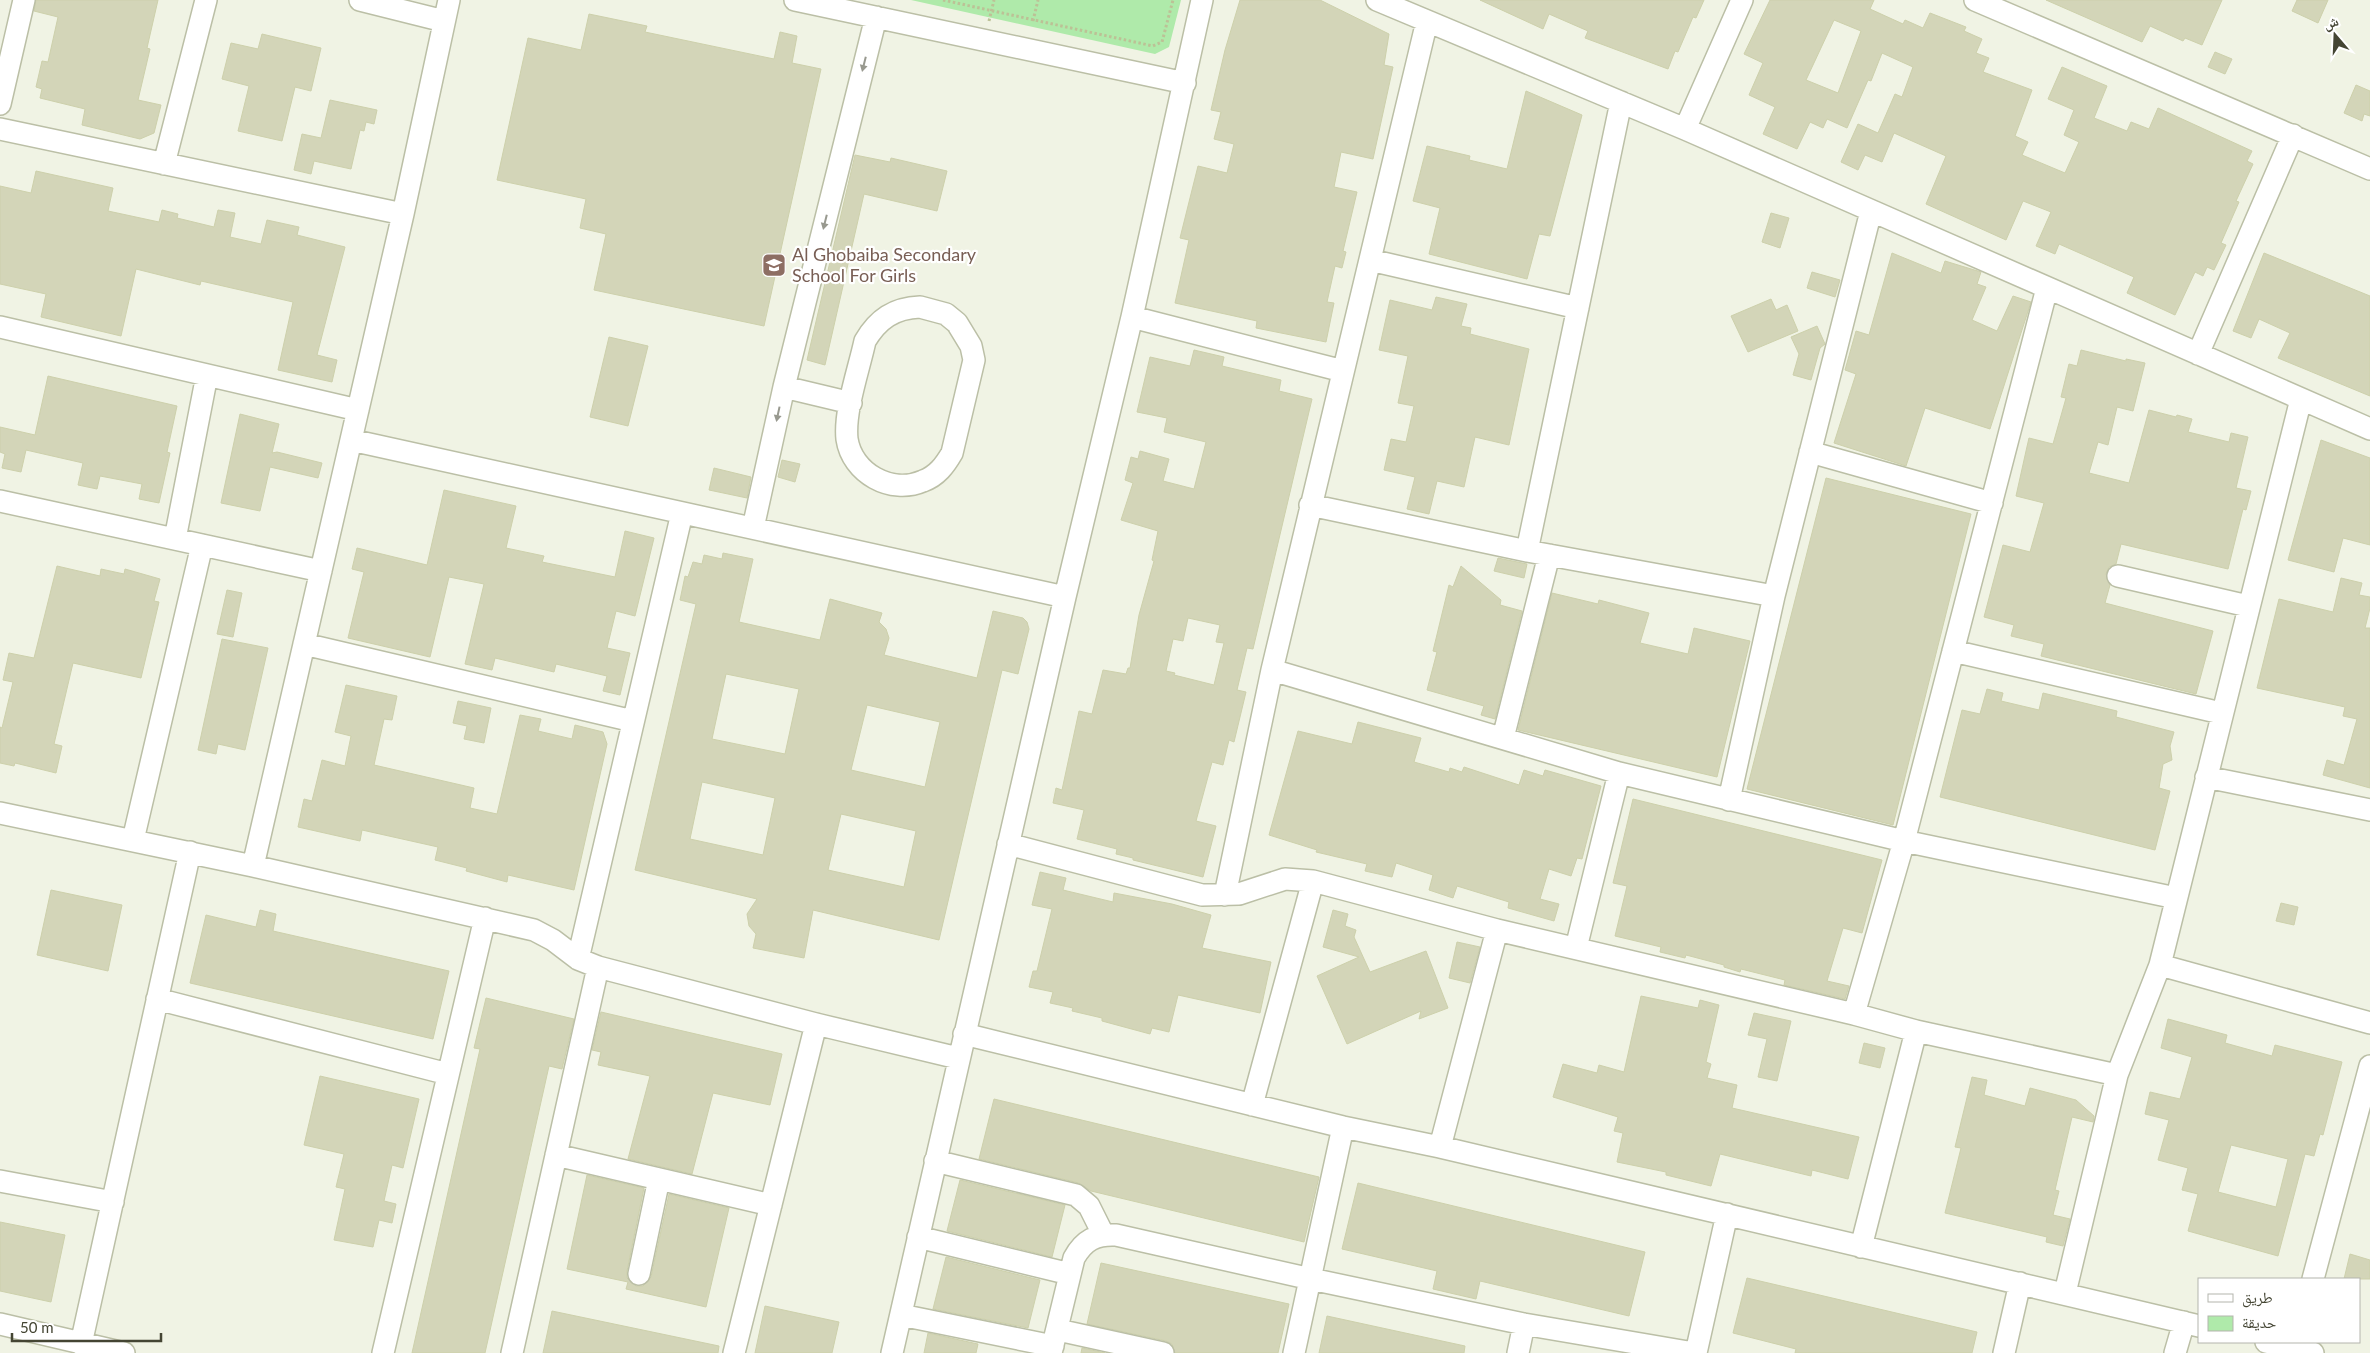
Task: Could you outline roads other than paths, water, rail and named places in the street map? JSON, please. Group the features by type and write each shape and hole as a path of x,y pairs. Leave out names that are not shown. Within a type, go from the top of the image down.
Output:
{"street":[{"path":"0,104 24,0"},
{"path":"164,164 206,0"},
{"path":"360,0 444,21"},
{"path":"253,866 403,214 449,0"},
{"path":"795,0 1185,83"},
{"path":"892,1353 958,1058 1132,317 1202,0"},
{"path":"1377,0 1621,102 2370,429"},
{"path":"1685,130 1742,0"},
{"path":"1975,0 2370,169"},
{"path":"753,528 784,387 876,17"},
{"path":"1224,895 1272,670 1310,505 1427,21"},
{"path":"1527,551 1621,102"},
{"path":"0,129 403,214"},
{"path":"2198,354 2293,135"},
{"path":"1729,800 1774,596 1871,211"},
{"path":"1370,260 1578,308"},
{"path":"1854,1014 1904,841 2047,288"},
{"path":"906,308 934,309 957,323 966,334 974,360 952,453 935,475 922,482 894,485 868,474 855,459 847,439 851,403 865,341 877,324 894,312 906,308"},
{"path":"1132,317 1343,371"},
{"path":"0,327 358,410"},
{"path":"175,539 207,375"},
{"path":"784,387 851,403"},
{"path":"2065,1293 2117,1076 2160,965 2221,713 2301,399"},
{"path":"351,440 1065,597"},
{"path":"1810,452 1992,503"},
{"path":"0,501 321,571"},
{"path":"1310,505 1527,551 1774,596"},
{"path":"578,959 682,513"},
{"path":"133,840 202,545"},
{"path":"1503,738 1549,555"},
{"path":"2118,576 2248,606"},
{"path":"304,644 633,721"},
{"path":"1953,651 2221,713"},
{"path":"1272,670 1618,773 1904,841 2176,898"},
{"path":"1576,948 1618,773"},
{"path":"2206,778 2370,810"},
{"path":"0,813 190,852 485,918 544,934 578,959 598,967 816,1024 958,1058"},
{"path":"1008,844 1191,894 1224,895 1252,890 1285,879 1313,881 1497,930 1854,1014 1916,1031 2117,1076"},
{"path":"82,1344 190,852"},
{"path":"1252,1105 1313,881"},
{"path":"384,1353 485,918"},
{"path":"1440,1147 1497,930"},
{"path":"2160,965 2370,1022"},
{"path":"512,1353 598,967"},
{"path":"157,999 448,1074"},
{"path":"734,1353 816,1024"},
{"path":"1861,1247 1916,1031"},
{"path":"964,1034 1252,1105 1440,1147 2191,1324 2175,1353"},
{"path":"2312,1278 2370,1066"},
{"path":"1294,1353 1343,1126"},
{"path":"556,1155 771,1205"},
{"path":"935,1161 1076,1195 1090,1206 1103,1234"},
{"path":"638,1274 659,1179"},
{"path":"0,1181 113,1202"},
{"path":"1054,1343 1074,1258 1080,1246 1091,1238 1103,1234 1116,1235 1524,1324 1695,1353 1726,1214"},
{"path":"918,1237 1070,1274"},
{"path":"2004,1353 2020,1283"},
{"path":"901,1315 1054,1343 1163,1353"},
{"path":"0,1324 119,1352"},
{"path":"1518,1353 1524,1324"},
{"path":"2271,1343 2299,1349"}],"place":[{"name":"Al Ghobaiba Secondary School For Girls","path":"774,265"}]}
